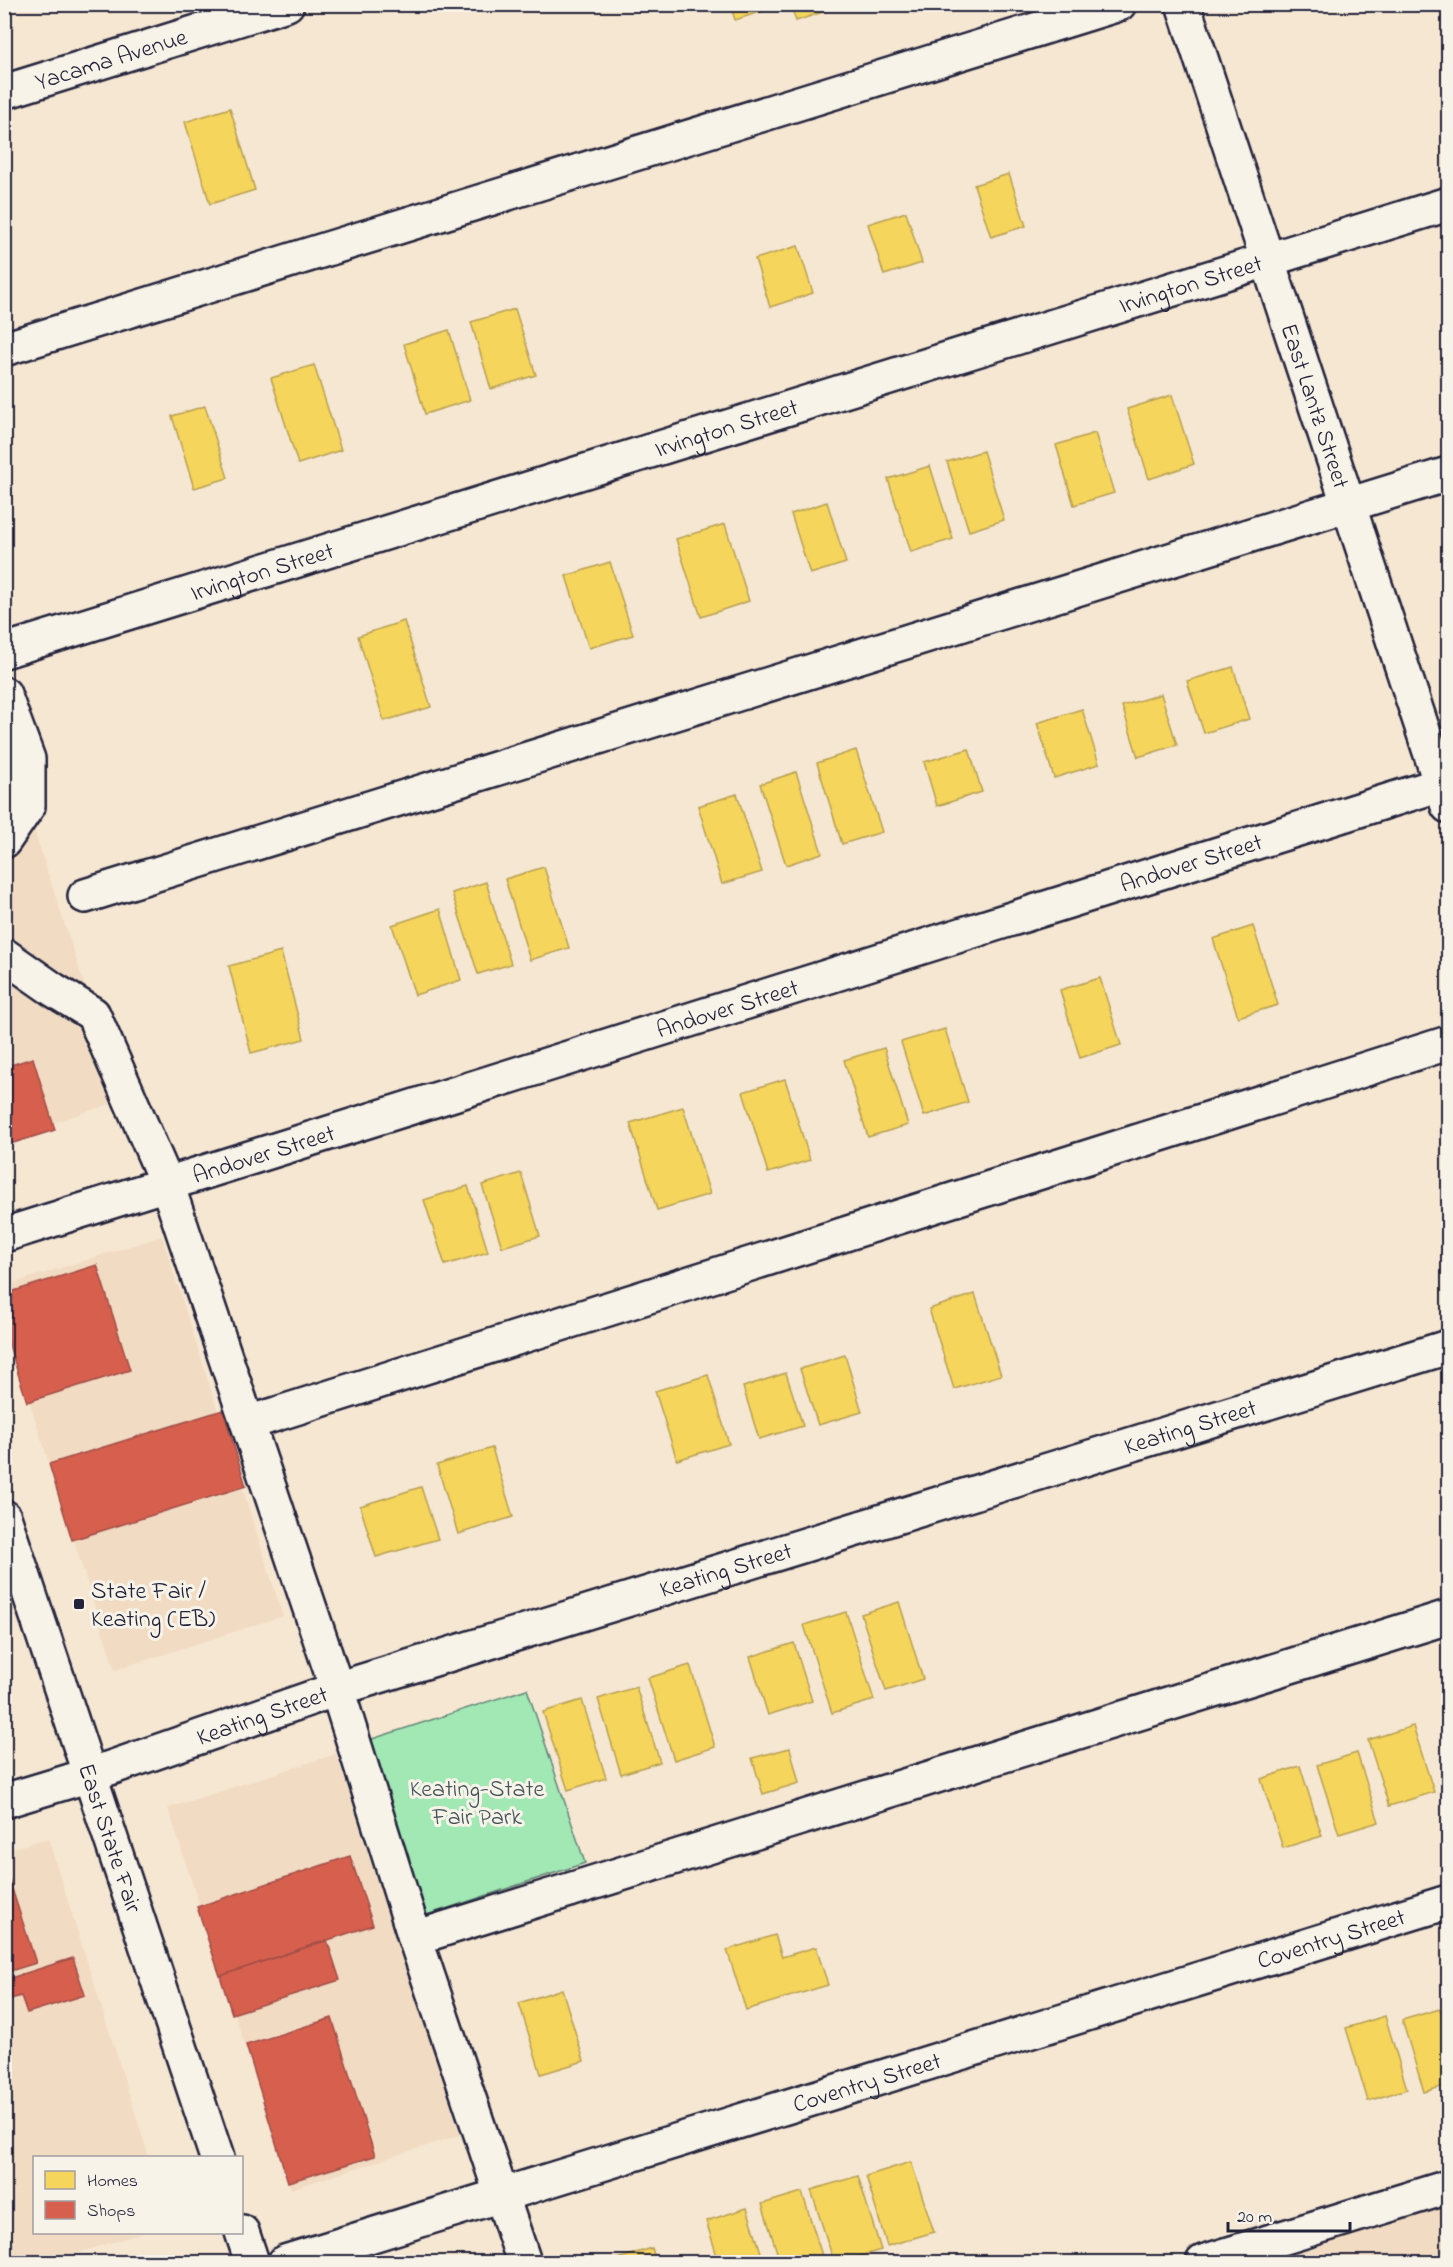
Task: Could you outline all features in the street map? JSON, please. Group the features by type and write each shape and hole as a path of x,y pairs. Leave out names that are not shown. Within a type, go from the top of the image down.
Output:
{"street":[{"name":"Yacama Avenue","path":"4,92 287,4"},
{"path":"4,349 1119,4"},
{"name":"East Lantz Street","path":"1184,4 1446,791"},
{"name":"Irvington Street","path":"4,651 1449,204"},
{"path":"85,896 1449,474"},
{"path":"4,694 28,759 28,806 4,841"},
{"name":"Andover Street","path":"4,1235 1446,791"},
{"path":"4,955 93,1014 167,1184 524,2262"},
{"path":"248,1423 1449,1043"},
{"name":"Keating Street","path":"4,1801 90,1775 336,1689 1449,1347"},
{"name":"East State Fair","path":"4,1517 217,2156"},
{"path":"415,1938 1449,1617"},
{"name":"Coventry Street","path":"285,2262 1449,1902"},
{"path":"1203,2262 1449,2187"},
{"path":"243,2234 252,2262"}],"shaded area":[{"path":"4,738 122,1100 5,1139 4,1139"},
{"path":"162,1236 283,1616 115,1670 5,1325 4,1286"},
{"path":"336,1754 460,2135 291,2189 168,1808"},
{"path":"48,1838 149,2156 33,2156 33,2234 139,2234 48,2262 5,2262 4,1851"},
{"path":"1448,2198 1448,2262 1240,2262"}],"green space":[{"name":"Keating-State Fair Park","path":"527,1689 585,1863 427,1915 369,1740"}],"building: Homes":[{"path":"730,4 778,4 779,6 735,20"},
{"path":"790,4 834,4 835,8 796,21"},
{"path":"230,108 255,190 210,204 185,122"},
{"path":"1009,174 1026,226 991,237 974,185"},
{"path":"906,212 922,263 884,275 868,224"},
{"path":"798,246 813,293 770,307 755,259"},
{"path":"515,309 536,375 491,389 471,322"},
{"path":"449,330 470,400 425,414 404,344"},
{"path":"314,365 341,450 298,464 271,378"},
{"path":"1172,395 1194,464 1149,479 1127,409"},
{"path":"205,406 228,478 194,488 172,416"},
{"path":"1095,433 1114,493 1074,505 1056,445"},
{"path":"983,451 1004,520 969,531 947,462"},
{"path":"930,466 953,539 911,552 888,479"},
{"path":"827,502 846,563 810,574 791,514"},
{"path":"725,524 749,601 701,617 676,539"},
{"path":"610,562 633,635 589,648 566,576"},
{"path":"404,621 431,707 384,721 358,636"},
{"path":"1233,667 1249,719 1204,733 1187,681"},
{"path":"1161,694 1177,745 1138,757 1122,706"},
{"path":"1082,709 1099,764 1054,778 1037,723"},
{"path":"969,749 982,792 937,806 924,762"},
{"path":"856,750 882,832 842,844 817,763"},
{"path":"796,772 822,853 786,865 760,784"},
{"path":"737,794 762,872 722,884 698,806"},
{"path":"544,867 569,948 530,960 505,879"},
{"path":"486,882 511,964 478,974 452,893"},
{"path":"440,909 461,980 415,995 392,925"},
{"path":"1253,926 1278,1005 1238,1017 1213,939"},
{"path":"281,952 304,1039 251,1053 229,966"},
{"path":"1100,978 1121,1045 1080,1058 1060,990"},
{"path":"945,1029 968,1102 924,1116 901,1042"},
{"path":"884,1048 908,1125 868,1137 844,1060"},
{"path":"785,1079 810,1160 768,1173 743,1092"},
{"path":"683,1107 710,1194 657,1210 630,1123"},
{"path":"521,1173 540,1236 502,1247 482,1185"},
{"path":"468,1186 488,1252 445,1265 424,1200"},
{"path":"975,1294 1001,1375 954,1389 929,1309"},
{"path":"845,1355 862,1412 818,1425 800,1369"},
{"path":"786,1373 803,1426 759,1439 743,1387"},
{"path":"708,1375 729,1444 677,1460 655,1391"},
{"path":"492,1448 513,1517 458,1534 437,1465"},
{"path":"421,1487 438,1539 376,1557 360,1506"},
{"path":"899,1602 923,1679 886,1691 861,1614"},
{"path":"846,1612 874,1700 832,1713 804,1625"},
{"path":"794,1643 812,1701 768,1715 750,1657"},
{"path":"690,1665 715,1747 674,1760 648,1678"},
{"path":"636,1687 660,1762 621,1774 598,1699"},
{"path":"582,1700 606,1778 568,1790 543,1712"},
{"path":"1413,1726 1434,1792 1389,1806 1368,1740"},
{"path":"790,1748 799,1783 763,1794 752,1758"},
{"path":"1357,1753 1379,1822 1339,1834 1317,1765"},
{"path":"1300,1766 1322,1836 1283,1848 1261,1779"},
{"path":"775,1935 782,1957 816,1947 828,1985 746,2010 727,1950"},
{"path":"562,1989 584,2061 541,2074 519,2003"},
{"path":"1440,2009 1448,2035 1448,2085 1424,2092 1402,2020"},
{"path":"1385,2016 1407,2089 1368,2101 1346,2028"},
{"path":"911,2162 934,2232 887,2246 866,2176"},
{"path":"858,2176 881,2250 834,2262 811,2190"},
{"path":"802,2192 824,2262 780,2262 762,2204"},
{"path":"747,2208 764,2262 719,2262 706,2221"},
{"path":"652,2248 656,2262 607,2262"}],"building: Shops":[{"path":"33,1058 55,1130 4,1146 4,1067"},
{"path":"97,1265 130,1370 27,1402 4,1329 4,1294"},
{"path":"223,1410 246,1486 72,1540 49,1464"},
{"path":"350,1856 373,1925 220,1976 197,1907"},
{"path":"4,1864 36,1963 4,1973"},
{"path":"327,1940 340,1980 232,2014 220,1976"},
{"path":"73,1958 85,1995 27,2013 21,1996 4,2001 4,1980"},
{"path":"332,2018 375,2156 288,2182 246,2045"}],"place":[{"name":"State Fair / Keating (EB)","path":"79,1604"}]}
